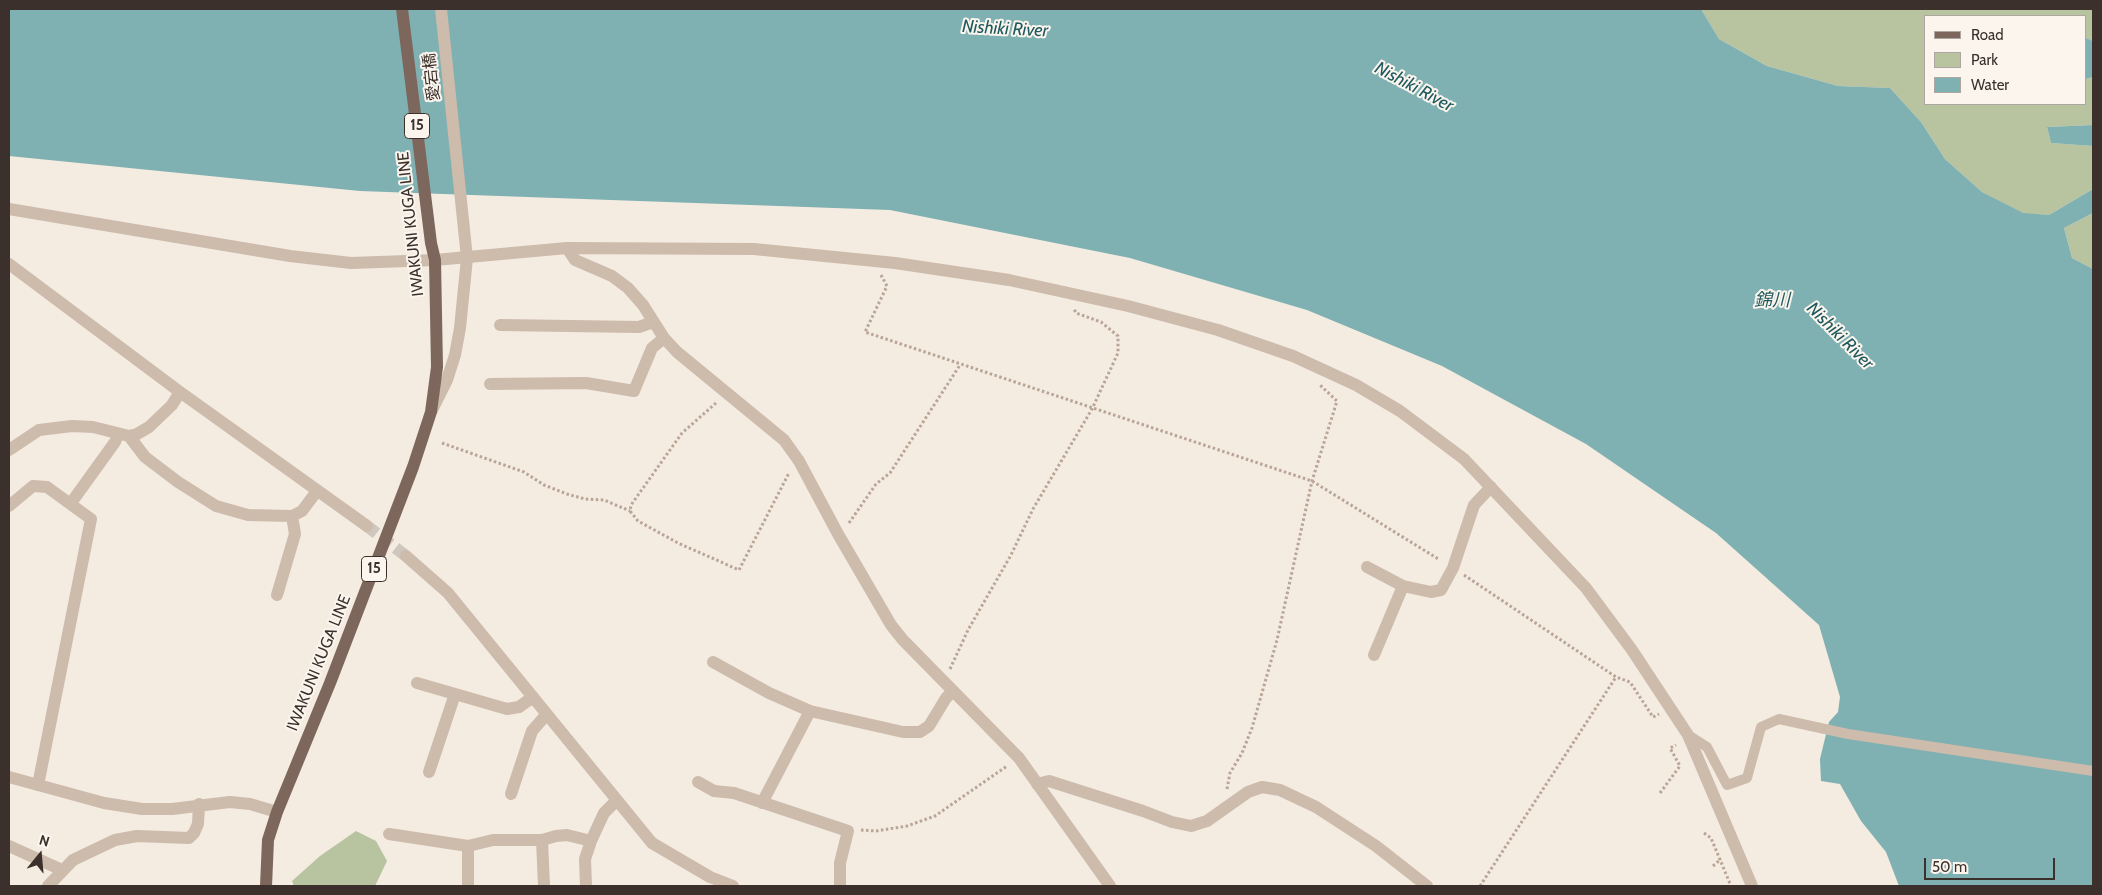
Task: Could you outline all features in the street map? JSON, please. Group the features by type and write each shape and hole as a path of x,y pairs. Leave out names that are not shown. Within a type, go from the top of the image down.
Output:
{"main road":[{"name":"IWAKUNI KUGA LINE","path":"266,886 268,840 277,812 330,683 403,494 431,412 437,367 435,260 431,243 402,9"}],"street":[{"name":"愛宕橋","path":"431,412 447,380 455,355 460,328 467,258 441,9"},
{"path":"9,209 307,258 351,263 467,258 567,248 754,249 895,263 1009,280 1072,292 1218,330 1293,356 1356,384 1434,435 1464,459 1586,588 1632,650 1688,736 1752,886"},
{"path":"567,248 575,260 612,276 628,288 643,305 664,338 677,352 784,440 799,461 838,534 891,625 903,640 1018,758 1110,886"},
{"path":"9,264 180,392 367,526"},
{"path":"500,325 639,327 653,322"},
{"path":"490,384 586,383 634,391 652,348 664,338"},
{"path":"71,503 115,442 123,435 149,427 172,405 180,392"},
{"path":"9,450 39,430 72,426 93,427 123,435 145,457 178,482 216,506 248,515 292,516 302,511 317,491"},
{"path":"9,506 33,486 48,487 91,519 38,785"},
{"path":"1367,567 1403,586 1430,592 1441,590 1453,568 1474,506 1491,487"},
{"path":"277,595 295,534 292,516"},
{"path":"406,556 448,593 652,843 710,877 734,886"},
{"path":"1374,655 1403,586"},
{"path":"713,662 769,692 810,711 903,732 920,732 929,726 946,698 953,691"},
{"path":"417,683 507,709 519,707 533,697"},
{"path":"429,772 455,694"},
{"path":"762,803 810,711"},
{"path":"511,794 532,731 546,715"},
{"path":"9,777 104,803 142,809 172,809 199,804 230,802 250,804 277,812"},
{"path":"1037,784 1049,781 1172,822 1191,826 1207,821 1248,792 1262,787 1280,790 1316,807 1376,846 1427,886"},
{"path":"698,782 714,791 734,793 848,831 840,863 840,886"},
{"path":"586,886 585,859 591,841 604,813 616,801"},
{"path":"48,886 73,860 115,840 137,836 188,838 194,834 198,824 199,804"},
{"path":"389,834 468,846 493,840 542,840 568,835 591,841"},
{"path":"542,840 544,886"},
{"path":"9,846 62,870"},
{"path":"468,846 468,886"}],"lane":[{"path":"1688,736 1707,747 1727,785 1747,778 1761,727 1779,719 1848,734 2093,771"}],"path":[{"path":"879,272 888,286 865,332 1312,481 1453,568 1616,677 1630,682 1653,717 1659,714"},
{"path":"942,680 949,671 968,630 1011,555 1034,509 1092,408 1118,353 1118,336 1102,322 1076,313 1070,304 1072,292"},
{"path":"838,534 846,528 876,484 890,473 960,365"},
{"path":"1221,812 1230,773 1252,728 1274,649 1312,481 1337,401 1320,386 1319,379"},
{"path":"630,511 631,505 682,432 726,394"},
{"path":"442,443 524,472 544,485 567,494 585,499 604,500 630,511 638,521 738,570 790,470 799,461"},
{"path":"1480,886 1616,677"},
{"path":"1660,792 1680,766 1670,748 1676,745"},
{"path":"848,831 907,826 935,816 1018,758"},
{"path":"1704,833 1711,838 1732,886"},
{"path":"1713,866 1727,854"}],"green space":[{"path":"1701,9 2093,9 2093,41 2087,38 2087,15 1924,15 1924,105 2087,105 2087,79 2093,77 2093,125 2047,127 2051,143 2093,146 2093,189 2049,215 2023,214 1982,192 1945,159 1921,122 1890,88 1838,86 1767,66 1719,39"},
{"path":"2093,213 2093,269 2072,258 2064,228"},
{"path":"356,831 376,841 387,861 375,886 294,886 292,881 320,856"}],"water":[{"name":"錦川","path":"9,9 1701,9 1719,39 1767,66 1838,86 1890,88 1921,122 1945,159 1982,192 2023,213 2049,215 2093,189 2093,213 2064,228 2072,258 2093,269 2093,886 1899,886 1886,852 1861,821 1840,784 1821,781 1820,759 1829,722 1838,712 1840,697 1819,625 1716,533 1586,444 1442,366 1307,310 1130,258 890,210 360,191 9,156"},
{"path":"2087,38 2093,41 2093,77 2087,79"},
{"path":"2093,125 2093,146 2051,143 2047,127"}],"tunnel":[{"path":"367,526 406,556"}],"water label":[{"name":"Nishiki River","path":"1005,29"},
{"name":"Nishiki River","path":"1414,87"},
{"name":"Nishiki River","path":"1840,336"}]}
